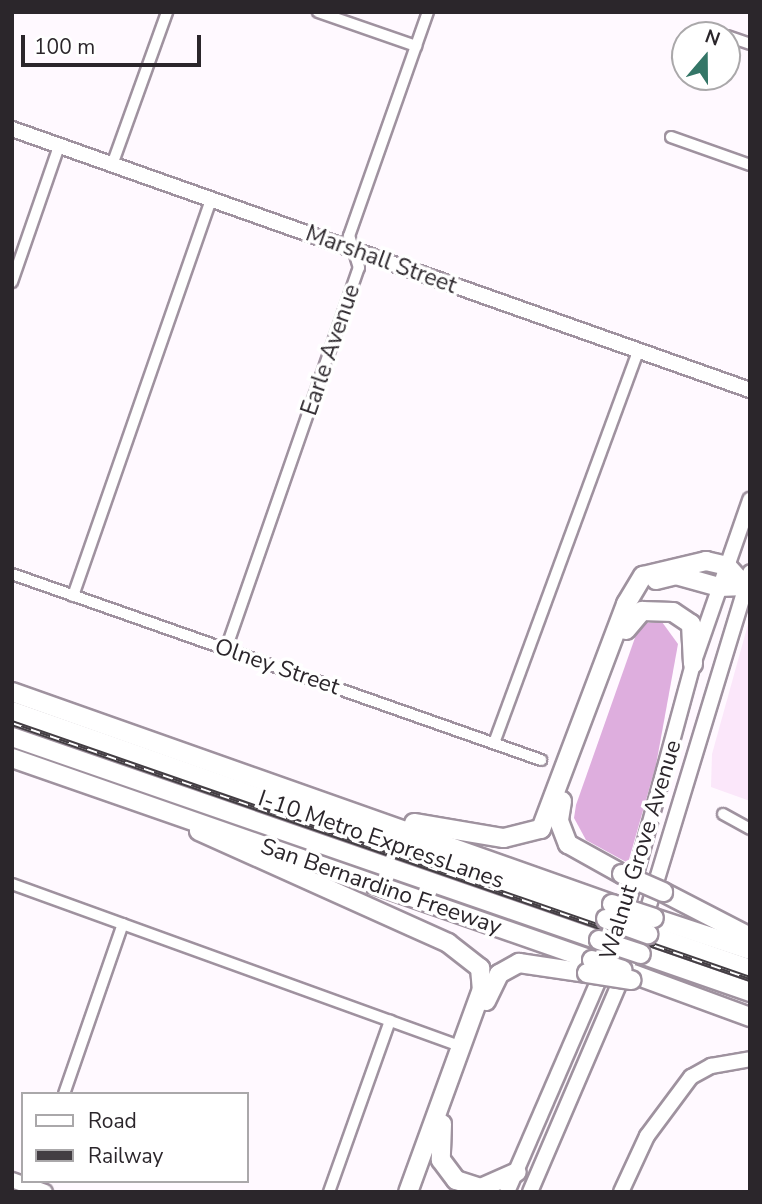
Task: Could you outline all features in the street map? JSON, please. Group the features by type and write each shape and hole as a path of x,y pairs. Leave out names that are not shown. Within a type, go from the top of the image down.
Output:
{"highway":[{"path":"366,814 504,838 541,829 632,590 643,576 671,565 727,566 747,579"},
{"path":"747,579 719,587 676,575 657,579 643,593 626,630 559,821 575,853 663,892 750,937"},
{"path":"626,630 642,611 673,612 691,624 694,664"},
{"path":"12,692 366,814 609,911"},
{"name":"I-10 Metro ExpressLanes","path":"12,711 609,911 651,926 750,969"},
{"name":"I-10 Metro ExpressLanes","path":"12,737 750,992"},
{"name":"San Bernardino Freeway","path":"12,758 163,810 590,967"},
{"path":"163,810 235,852 448,943 480,968 482,989 408,1192"},
{"path":"651,926 750,950"},
{"path":"416,1192 499,974 529,962 590,967 636,977 750,1017"},
{"path":"442,1124 441,1160 456,1180 481,1188 517,1172"}],"main road":[{"name":"Marshall Street","path":"12,129 750,390"},
{"name":"Walnut Grove Avenue","path":"507,1192 621,929 694,664 750,500"},
{"name":"Walnut Grove Avenue","path":"530,1192 640,935 747,579"},
{"path":"621,1192 647,1136 691,1077 710,1066 750,1059"},
{"path":"12,1180 35,1188"}],"street":[{"path":"112,165 167,12"},
{"path":"318,12 415,46"},
{"name":"Earle Avenue","path":"226,649 359,268 358,252 349,236 428,12"},
{"path":"671,137 750,165"},
{"path":"12,282 60,146"},
{"path":"74,596 211,199"},
{"path":"494,743 638,351"},
{"name":"Olney Street","path":"12,574 541,760"},
{"path":"723,814 750,829"},
{"path":"12,884 453,1044"},
{"path":"65,1092 123,924"},
{"path":"329,1192 390,1021"}],"shaded area":[{"path":"750,617 750,801 711,787 712,754"},
{"path":"662,622 678,644 656,765 628,863 586,840 574,818 576,805 637,632 645,623"}],"railway":[{"path":"12,723 750,979"}]}
